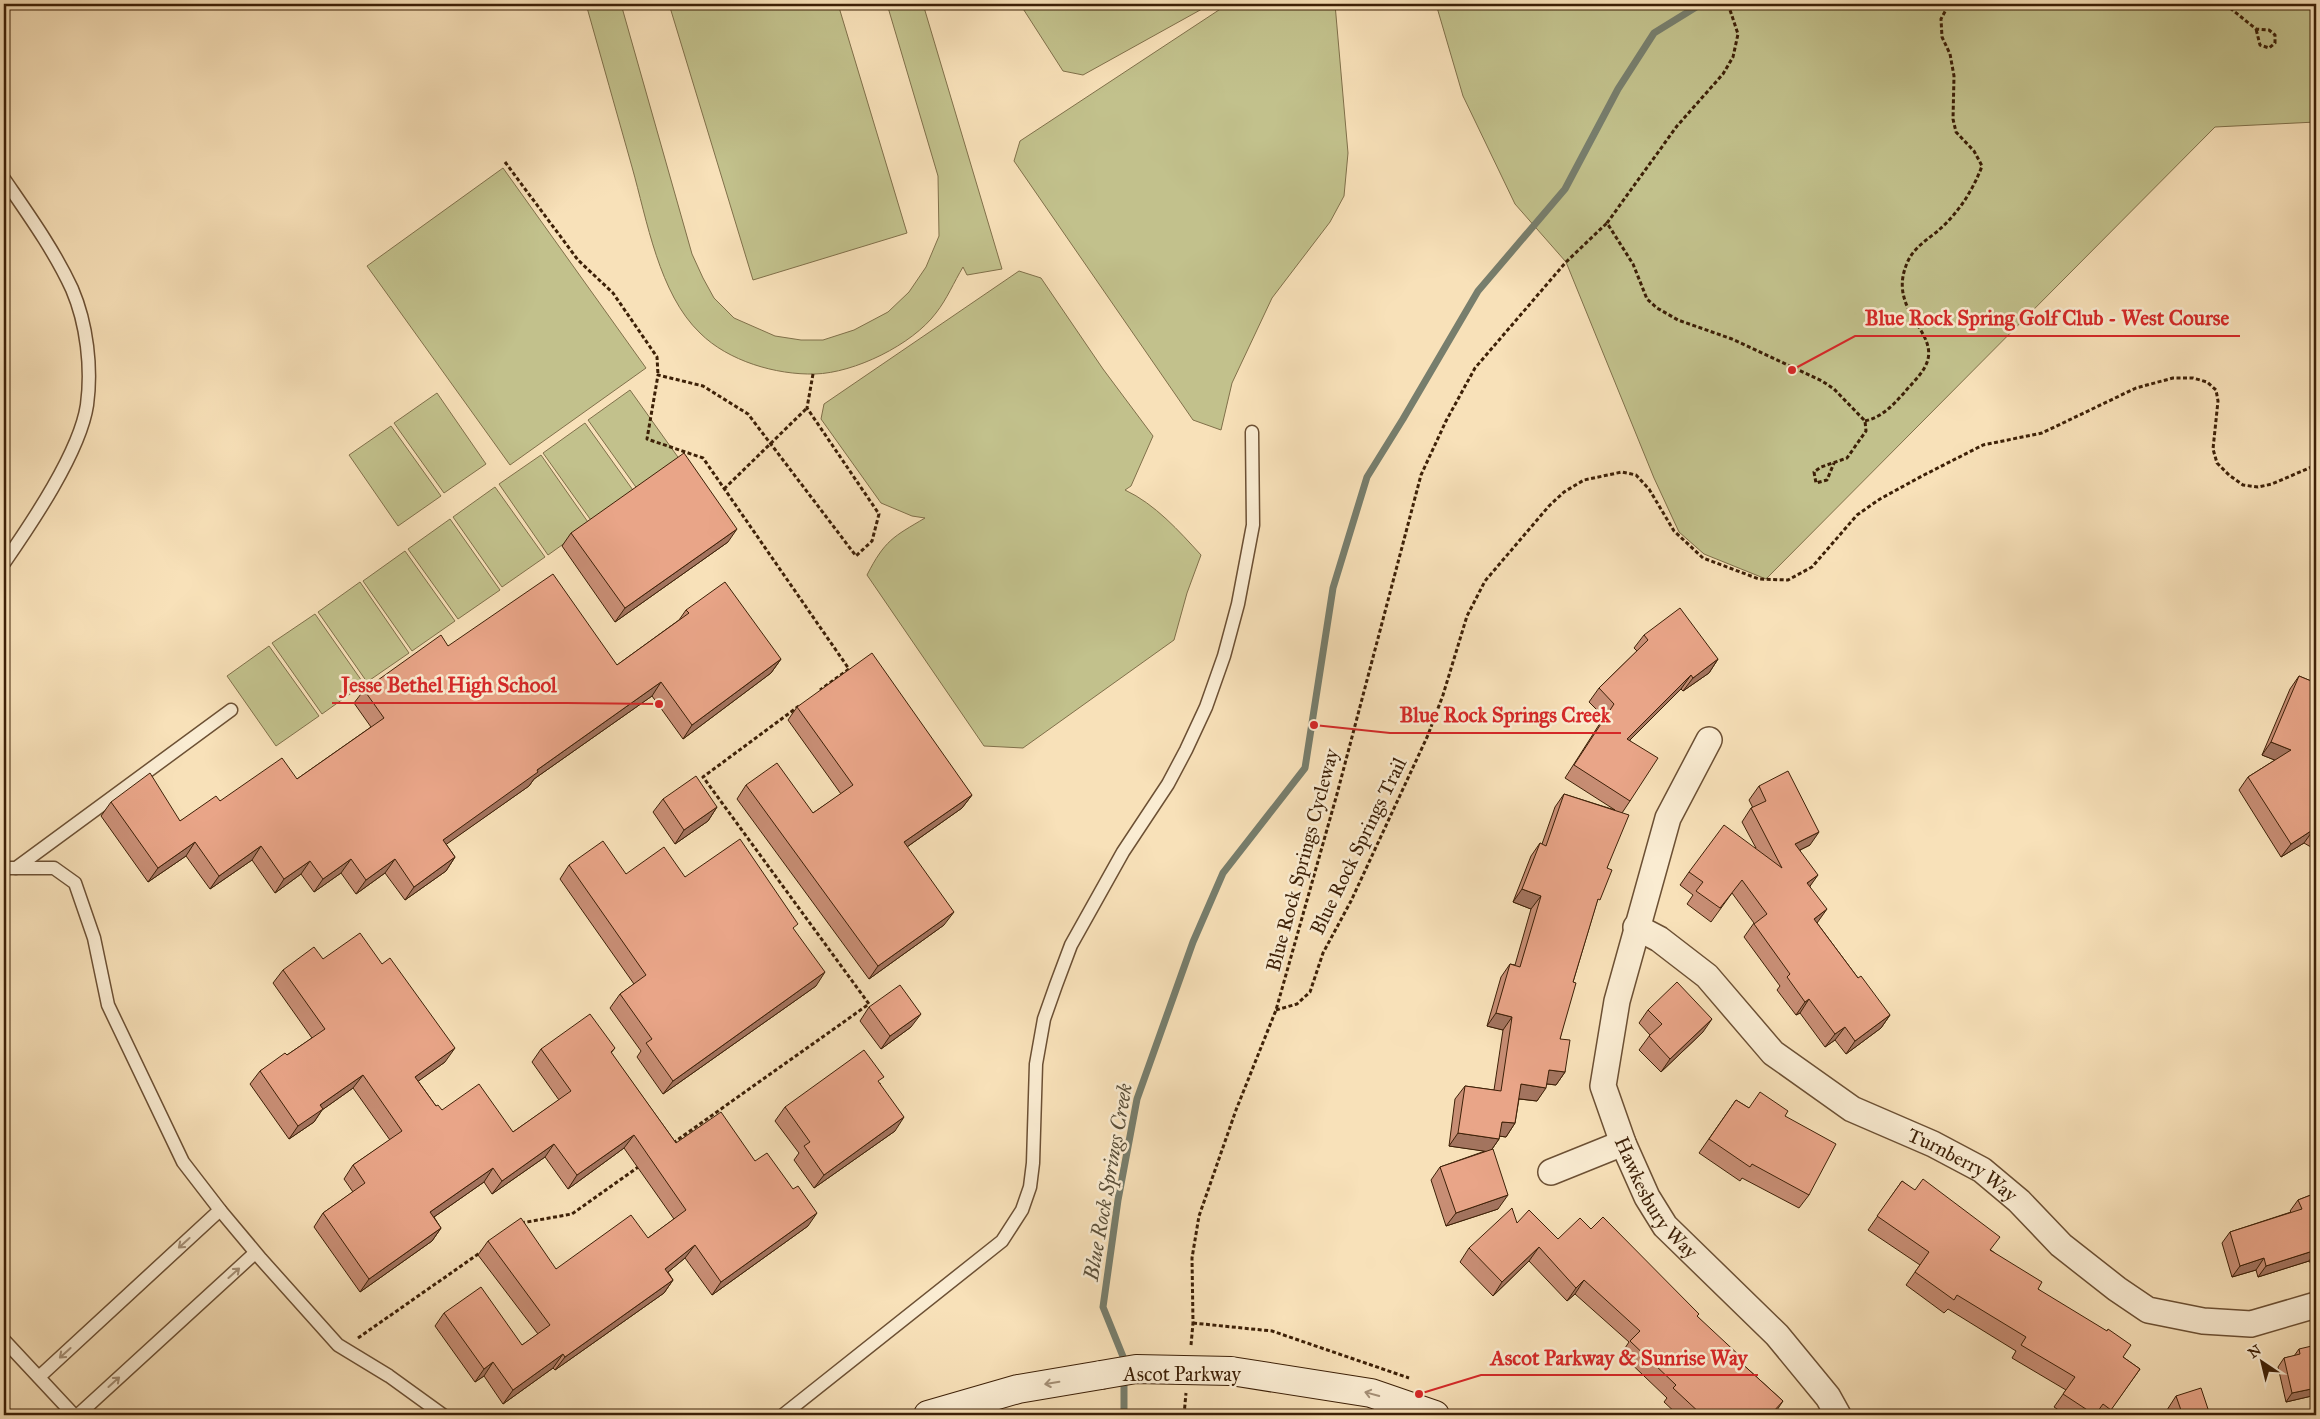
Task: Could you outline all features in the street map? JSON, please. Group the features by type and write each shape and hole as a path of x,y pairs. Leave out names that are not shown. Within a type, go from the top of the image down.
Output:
{"main road":[{"name":"Ascot Parkway","path":"928,1415 1018,1388 1136,1370 1231,1371 1371,1393 1435,1415"}],"street":[{"name":"Hawkesbury Way","path":"1709,740 1668,818 1636,927 1617,1001 1603,1086 1623,1144 1647,1197 1665,1226 1777,1335 1828,1397 1838,1415"},
{"name":"Turnberry Way","path":"1636,927 1659,938 1707,976 1774,1053 1852,1109 1933,1144 1982,1170 2019,1201 2061,1245 2117,1290 2148,1310 2204,1321 2251,1324 2316,1306"},
{"path":"1551,1172 1623,1144"}],"lane":[{"path":"4,179 39,229 72,290 83,325 89,361 87,406 79,434 50,492 4,563"},
{"path":"783,1415 1002,1241 1022,1210 1030,1187 1033,1163 1036,1064 1044,1019 1056,985 1071,945 1123,852 1168,784 1206,707 1224,656 1238,604 1252,525 1252,432"},
{"path":"10,868 231,710"},
{"path":"10,868 54,868 75,882 94,938 108,1005 183,1162 220,1210 338,1345 439,1412"},
{"path":"39,1377 220,1210"},
{"path":"78,1415 256,1253"},
{"path":"4,1340 74,1415"}],"path":[{"name":"Blue Rock Springs Cycleway","path":"1190,1351 1193,1323 1192,1258 1199,1216 1236,1110 1276,1010 1337,794 1421,475 1446,421 1475,368 1566,262 1607,223 1677,126 1723,74 1733,58 1738,34 1728,4"},
{"path":"1865,421 1878,418 1898,399 1922,372 1928,359 1928,344 1914,322 1901,290 1902,276 1909,258 1958,210 1982,166 1974,151 1956,132 1953,119 1954,76 1950,54 1942,37 1941,19 1949,4"},
{"path":"2225,4 2256,29 2269,30 2275,35 2275,43 2269,48 2260,45 2256,29"},
{"path":"506,162 578,260 613,293 657,357 658,375 647,439 703,458 849,669 818,692"},
{"path":"1607,223 1632,264 1647,299 1657,308 1678,320 1732,339 1804,371 1834,389 1865,421 1866,431 1847,458 1821,467 1814,472 1816,483 1827,480 1834,463"},
{"path":"724,489 807,408 814,374"},
{"path":"658,375 703,386 748,414 856,556 872,541 878,514 807,408"},
{"name":"Blue Rock Springs Trail","path":"1276,1010 1297,1004 1310,992 1323,953 1351,901 1428,734 1443,694 1467,616 1485,581 1549,506 1564,492 1584,480 1622,472 1636,475 1649,489 1674,532 1703,558 1759,579 1788,580 1812,567 1857,515 1880,498 1983,445 2042,432 2136,388 2173,378 2193,378 2207,382 2216,390 2218,401 2213,449 2217,463 2243,485 2258,487 2272,484 2316,465"},
{"path":"668,1146 869,1004 703,776 803,703"},
{"path":"514,1228 522,1222 572,1214 644,1163"},
{"path":"344,1348 490,1245"},
{"path":"1193,1323 1272,1331 1418,1381"},
{"path":"1184,1415 1186,1388"}],"shaded area":[{"path":"586,4 621,4 692,254 714,298 734,318 775,336 801,340 823,340 854,330 888,312 909,292 926,267 939,236 938,176 887,4 923,4 1002,269 967,275 963,267 944,302 926,325 881,355 847,369 815,374 800,374 769,369 738,359 711,343 686,317 664,277 649,233"},
{"path":"669,4 838,4 907,233 753,280"},
{"path":"1020,4 1211,4 1083,75 1063,71"},
{"path":"1228,4 1335,4 1348,153 1344,196 1330,222 1272,298 1232,383 1221,430 1193,420 1014,161 1020,141"},
{"path":"1436,4 2316,4 2316,122 2215,127 1766,579 1704,554 1679,532 1654,478 1566,262 1515,204 1463,96"},
{"path":"503,168 646,368 510,465 367,266"},
{"path":"1019,271 1041,278 1103,369 1153,436 1131,486 1125,490 1156,510 1201,555 1187,593 1174,640 1023,748 984,746 867,575 879,554 891,540 925,518 912,516 881,503 821,419 824,404"},
{"path":"630,390 680,460 638,490 588,420"},
{"path":"437,393 486,464 444,493 394,423"},
{"path":"585,423 635,493 593,523 543,453"},
{"path":"391,426 441,496 398,526 349,455"},
{"path":"541,455 590,525 548,555 499,484"},
{"path":"495,487 545,557 502,587 453,517"},
{"path":"450,519 500,590 458,619 408,549"},
{"path":"405,551 455,621 412,651 363,581"},
{"path":"360,582 409,653 367,682 318,612"},
{"path":"315,614 364,684 322,714 272,643"},
{"path":"269,646 319,716 276,746 227,676"}],"building":[{"path":"684,453 737,529 625,608 571,533"},
{"path":"553,574 617,665 689,613 686,610 725,582 781,659 692,725 661,682 537,770 538,772 443,840 455,857 414,887 395,859 366,880 351,859 323,879 310,861 284,879 261,846 219,876 195,842 158,868 111,802 150,773 180,821 216,796 220,801 282,758 297,779 384,718 364,690 441,635 448,646"},
{"path":"1680,608 1718,659 1693,678 1691,675 1627,739 1658,758 1630,801 1574,765 1614,704 1599,688 1648,640 1644,635"},
{"path":"872,653 972,795 904,842 954,912 878,966 746,785 777,763 813,813 853,785 797,707"},
{"path":"2299,676 2316,683 2316,831 2314,829 2291,844 2248,777 2291,750 2271,742"},
{"path":"1788,771 1819,832 1795,844 1818,875 1807,883 1827,909 1814,919 1858,978 1861,976 1890,1015 1855,1041 1845,1027 1835,1034 1809,999 1805,1002 1787,977 1790,974 1754,924 1767,914 1742,880 1720,908 1696,891 1703,882 1689,872 1724,825 1782,868 1751,808 1766,801 1759,786"},
{"path":"696,776 717,807 684,830 663,799"},
{"path":"1564,794 1629,815 1607,868 1612,870 1600,900 1598,899 1573,982 1576,983 1560,1039 1570,1040 1565,1072 1549,1070 1546,1088 1521,1084 1515,1123 1502,1122 1499,1139 1458,1133 1465,1086 1501,1091 1512,1017 1496,1013 1510,964 1520,967 1541,896 1522,889 1540,843 1546,846"},
{"path":"740,839 798,924 793,928 825,972 673,1081 646,1043 652,1039 620,994 646,975 569,865 603,841 626,874 664,847 685,877"},
{"path":"360,933 382,964 390,958 455,1048 415,1077 436,1106 438,1105 442,1110 479,1084 513,1132 571,1091 541,1049 590,1014 615,1048 611,1052 676,1143 721,1112 755,1161 767,1153 793,1189 798,1186 817,1213 721,1282 695,1245 665,1269 673,1280 565,1357 563,1354 513,1390 493,1362 484,1369 444,1313 481,1287 522,1345 550,1325 488,1241 521,1218 556,1269 631,1215 648,1238 686,1210 634,1135 577,1175 554,1144 502,1181 493,1168 430,1212 441,1228 369,1279 323,1213 365,1183 353,1165 402,1131 363,1075 320,1105 323,1109 298,1126 260,1071 285,1053 287,1055 325,1029 283,970 314,947 323,959"},
{"path":"1677,982 1712,1019 1670,1059 1649,1036 1662,1024 1648,1010"},
{"path":"900,985 921,1014 890,1036 869,1007"},
{"path":"864,1050 884,1077 878,1081 904,1117 824,1175 804,1146 810,1142 785,1107"},
{"path":"1760,1092 1788,1111 1785,1116 1836,1144 1809,1195 1752,1164 1750,1167 1709,1139 1736,1100 1749,1108"},
{"path":"1493,1149 1508,1195 1456,1213 1440,1167"},
{"path":"1923,1179 2000,1237 1990,1250 2042,1282 2038,1289 2107,1331 2108,1329 2131,1345 2123,1357 2140,1369 2111,1410 2103,1404 2095,1415 2063,1394 2075,1377 2021,1345 2026,1337 1957,1295 1954,1300 1915,1272 1929,1252 1877,1216 1902,1181 1915,1190"},
{"path":"2316,1193 2316,1250 2266,1266 2264,1258 2240,1266 2230,1232 2302,1209 2298,1200"},
{"path":"1512,1208 1517,1223 1529,1210 1558,1239 1580,1218 1591,1229 1603,1217 1699,1314 1697,1316 1741,1357 1738,1360 1783,1401 1773,1412 1777,1415 1702,1415 1673,1388 1676,1385 1630,1341 1640,1331 1584,1280 1576,1288 1539,1247 1502,1282 1469,1248"},
{"path":"2316,1345 2316,1388 2292,1393 2284,1358 2300,1354 2299,1349"},
{"path":"2201,1388 2210,1415 2175,1415 2182,1413 2176,1396"}],"waterway":[{"name":"Blue Rock Springs Creek","path":"1124,1365 1124,1359 1103,1307 1118,1200 1137,1099 1193,942 1223,873 1305,768 1333,588 1367,477 1478,291 1565,189 1618,89 1654,33 1701,4"},
{"name":"Blue Rock Springs Creek","path":"1124,1376 1124,1415"}],"place":[{"name":"Blue Rock Spring Golf Club - West Course","path":"1792,370"},
{"name":"Jesse Bethel High School","path":"659,704"},
{"name":"Blue Rock Springs Creek","path":"1314,725"},
{"name":"Ascot Parkway & Sunrise Way","path":"1419,1394"}]}
